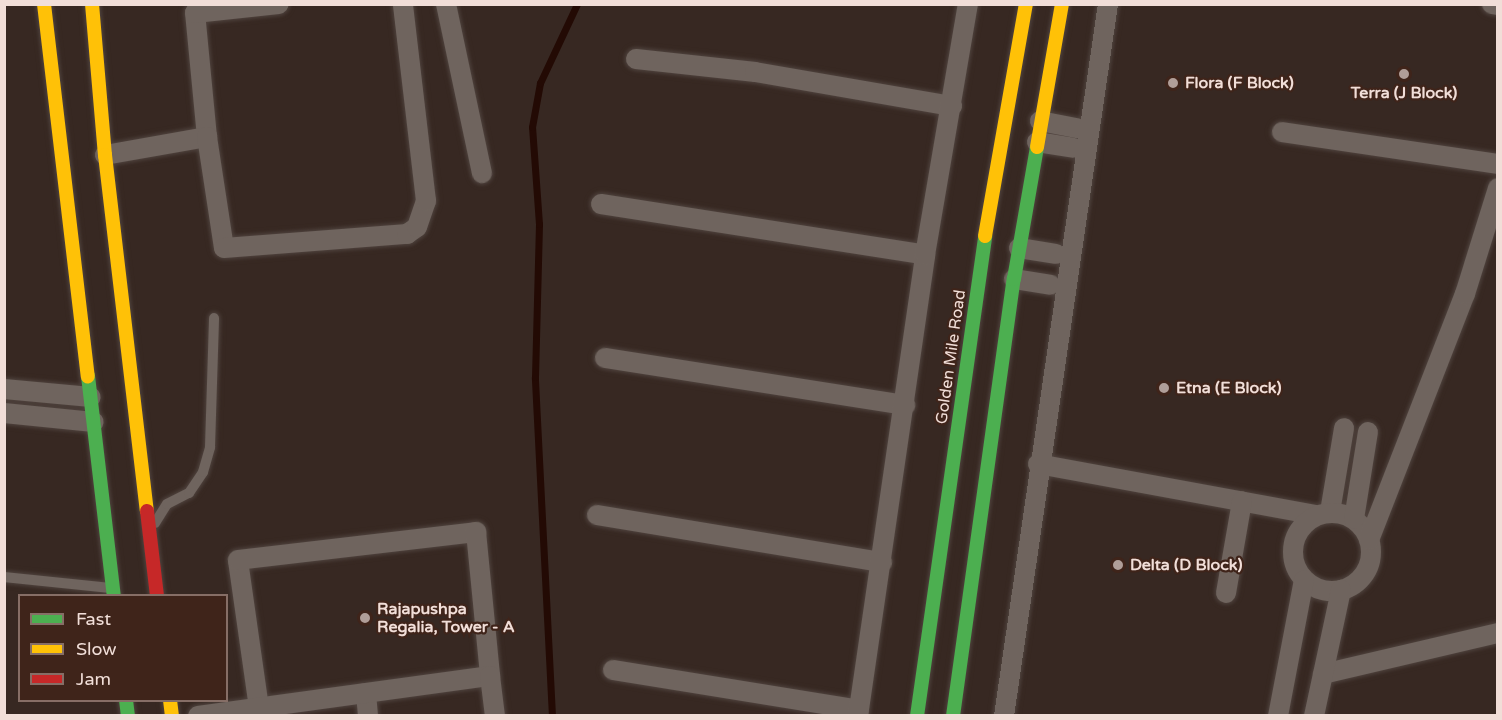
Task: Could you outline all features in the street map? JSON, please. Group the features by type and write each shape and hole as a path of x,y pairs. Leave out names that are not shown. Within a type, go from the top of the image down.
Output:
{"street":[{"path":"44,4 92,397 113,592"},
{"path":"92,4 105,155 157,594"},
{"path":"279,4 195,14 207,137 224,248 407,234 417,227 426,201 403,4"},
{"path":"446,4 482,173"},
{"path":"613,670 859,713 925,255 969,4"},
{"name":"Golden Mile Road","path":"953,716 1019,248 1028,124 1026,4"},
{"name":"Golden Mile Road","path":"917,716 1028,124 1062,4"},
{"path":"1004,716 1038,464 1108,4"},
{"path":"1492,4 1497,5"},
{"path":"636,59 755,72 952,106"},
{"path":"1028,124 1077,128"},
{"path":"1028,124 1073,148"},
{"path":"1282,132 1497,164"},
{"path":"105,155 207,137"},
{"path":"1344,428 1323,514 1298,532 1293,544 1295,563 1304,580 1315,587 1341,590 1362,577 1371,553 1370,540 1465,294 1497,188"},
{"path":"601,204 925,255"},
{"path":"1019,248 1056,254"},
{"path":"1014,279 1051,285"},
{"path":"605,358 905,405"},
{"path":"92,397 7,390 6,414 94,422"},
{"path":"1354,519 1368,432"},
{"path":"1038,464 1354,519 1370,540"},
{"path":"1226,593 1242,501"},
{"path":"597,515 882,562"},
{"path":"259,708 238,560 476,532 495,716"},
{"path":"1278,716 1304,580"},
{"path":"1314,716 1341,590"},
{"path":"1323,674 1497,633"},
{"path":"198,716 490,676"},
{"path":"366,693 368,716"}],"lane":[{"path":"149,532 167,504 189,493 203,472 210,447 214,318"},
{"path":"4,577 113,592"}],"waterway":[{"path":"552,716 535,377 539,224 532,127 540,83 577,4"}],"traffic: fast":[{"path":"953,716 1014,279 1037,147"},
{"path":"917,716 985,236"},
{"path":"88,376 114,594"},
{"path":"126,702 128,716"}],"traffic: slow":[{"path":"44,4 88,376"},
{"path":"92,4 105,155 147,511"},
{"path":"985,236 1026,4"},
{"path":"1037,147 1062,4"},
{"path":"170,702 172,716"}],"traffic: jam":[{"path":"147,511 157,594"}],"place":[{"name":"Terra (J Block)","path":"1404,74"},
{"name":"Flora (F Block)","path":"1173,83"},
{"name":"Etna (E Block)","path":"1164,388"},
{"name":"Delta (D Block)","path":"1118,565"},
{"name":"Rajapushpa Regalia, Tower - A","path":"365,618"}]}
